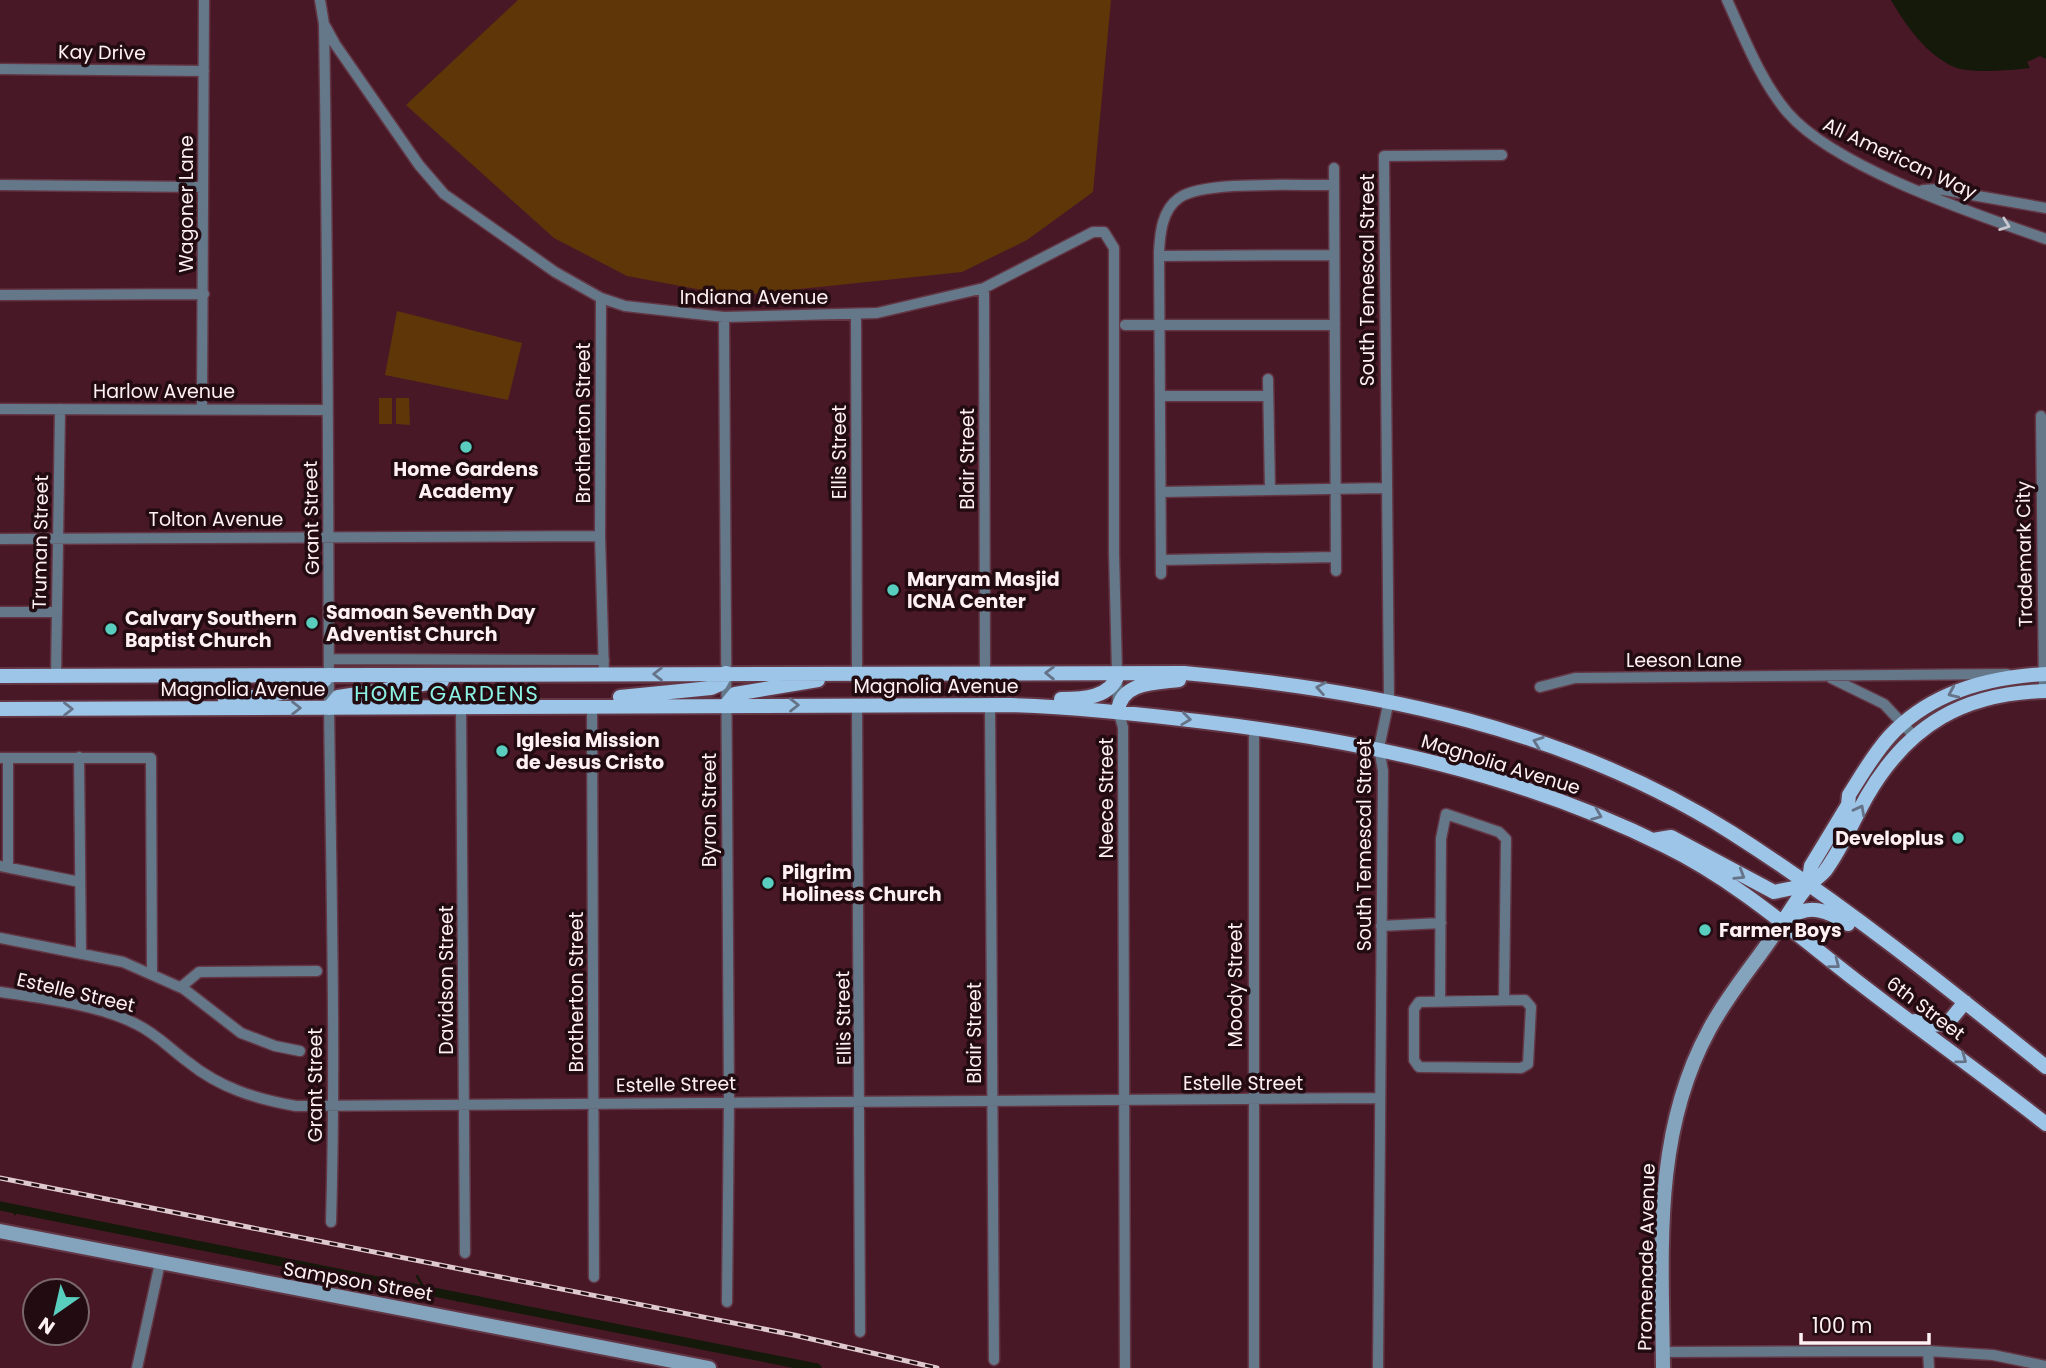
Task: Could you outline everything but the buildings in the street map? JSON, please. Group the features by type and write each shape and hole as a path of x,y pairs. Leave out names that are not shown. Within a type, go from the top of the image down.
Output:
{"main road":[{"name":"Magnolia Avenue","path":"0,676 489,674 604,667 726,673 985,672 1215,676 1306,686 1389,700 1482,724 1560,751 1645,788 1733,834 1808,885"},
{"path":"592,705 605,699 711,688 724,680 726,673"},
{"path":"726,705 735,694 857,673"},
{"path":"165,709 317,688 329,674"},
{"path":"329,708 338,697 489,674"},
{"path":"1011,705 1072,699 1104,692 1114,685 1118,674"},
{"path":"1733,834 1760,845 1787,862 1801,863 1811,854 1841,802 1849,795 1890,736 1904,724 1954,692 1997,679 2045,674"},
{"path":"1118,711 1125,692 1136,687 1215,676"},
{"path":"1781,924 1808,885 1824,872 1877,781 1901,747 1942,716 1969,704 1997,694 2045,691"},
{"name":"Magnolia Avenue","path":"0,709 1011,705 1118,711 1254,728 1379,748 1475,772 1596,815 1653,840 1724,882 1781,924"},
{"path":"1808,885 1811,866 1849,805 1849,795"},
{"path":"1653,840 1671,837 1774,892 1808,885"},
{"name":"6th Street","path":"1808,885 1921,968 2046,1067"},
{"path":"1781,924 1799,911 1818,909 1839,918 1888,954 1921,968"},
{"name":"6th Street","path":"1781,924 2046,1124"},
{"path":"1907,1018 1928,1025 1947,1024 1965,1002"}],"street":[{"name":"Wagoner Lane","path":"202,408 204,0"},
{"name":"Indiana Avenue","path":"320,0 324,24 419,164 444,194 529,255 601,298 641,310 724,317 856,315 894,310 984,288 1093,232 1104,232"},
{"name":"All American Way","path":"1727,0 1754,57 1786,111 1809,135 1919,190 2046,239"},
{"name":"Grant Street","path":"324,24 328,152 329,708 334,971 331,1222"},
{"name":"Kay Drive","path":"0,69 204,71"},
{"name":"South Temescal Street","path":"1378,1368 1383,763 1379,748 1389,700 1384,156 1502,155"},
{"path":"1334,168 1336,571"},
{"path":"0,184 201,187"},
{"path":"1161,574 1159,256 1160,233 1165,214 1177,199 1198,188 1334,185"},
{"path":"1919,190 1938,188 2046,208"},
{"name":"Neece Street","path":"1104,232 1114,248 1114,552 1118,711 1123,727 1125,1368"},
{"path":"1159,256 1334,255"},
{"name":"Blair Street","path":"984,288 985,672"},
{"path":"0,295 204,294"},
{"name":"Brotherton Street","path":"601,298 600,536 604,667"},
{"name":"Ellis Street","path":"856,315 857,673"},
{"name":"Byron Street","path":"724,317 729,1101 727,1302"},
{"path":"1125,326 1335,325"},
{"path":"1268,379 1270,490"},
{"path":"1160,396 1268,396"},
{"name":"Harlow Avenue","path":"0,409 327,410"},
{"name":"Truman Street","path":"56,676 61,409"},
{"name":"Trademark City","path":"2041,416 2045,691"},
{"path":"1161,492 1387,488"},
{"name":"Tolton Avenue","path":"0,538 600,536"},
{"path":"1161,560 1336,557"},
{"path":"0,612 56,612"},
{"name":"Magnolia Avenue","path":"329,659 604,667"},
{"name":"Leeson Lane","path":"1540,687 1575,678 2045,674"},
{"name":"Leeson Lane","path":"1830,677 1869,695 1904,724 1914,736"},
{"name":"Brotherton Street","path":"592,705 594,1278"},
{"name":"Ellis Street","path":"857,705 861,1101 860,1332"},
{"name":"Blair Street","path":"990,705 994,1360"},
{"name":"Davidson Street","path":"461,706 465,1253"},
{"name":"Moody Street","path":"1254,728 1254,1368"},
{"path":"79,757 80,954"},
{"path":"80,882 4,867 4,758 151,758 152,974"},
{"path":"1440,1001 1441,839 1446,814 1499,832 1506,839 1504,1000"},
{"path":"1381,926 1441,923"},
{"name":"Promenade Avenue","path":"1663,1368 1664,1173 1679,1100 1708,1030 1781,924"},
{"path":"0,938 123,962 181,987 241,1033 275,1046 300,1051"},
{"path":"181,987 199,972 317,971"},
{"name":"Estelle Street","path":"0,992 77,1006 133,1022 153,1032 202,1072 237,1092 296,1106 1380,1098"},
{"path":"1525,1000 1531,1007 1528,1064 1521,1068 1419,1067 1414,1060 1414,1009 1419,1002 1440,1001 1525,1000"},
{"name":"Sampson Street","path":"0,1231 709,1368"},
{"path":"138,1368 160,1263"},
{"path":"1662,1352 1928,1351 1993,1355 2046,1366"},
{"path":"1928,1351 1928,1368"}],"shaded area":[{"path":"518,0 1111,0 1093,192 1027,240 962,272 734,296 627,276 554,238 406,105"},
{"path":"1891,0 2046,0 2046,59 2040,56 2027,62 2030,68 2013,70 1980,71 1954,67 1934,55 1918,38"},
{"path":"397,311 522,343 508,400 385,375"},
{"path":"379,398 392,398 392,424 379,424"},
{"path":"396,398 409,398 410,425 396,424"}],"waterway":[{"path":"0,1206 817,1368"},
{"path":"15,1214 16,1209"},
{"path":"341,1282 344,1272"},
{"path":"417,1276 424,1288"},
{"path":"458,1301 459,1295"}],"railway":[{"path":"0,1178 794,1335 937,1368"}],"place":[{"name":"Home Gardens Academy","path":"466,447"},
{"name":"Maryam Masjid ICNA Center","path":"893,590"},
{"name":"Samoan Seventh Day Adventist Church","path":"312,623"},
{"name":"Calvary Southern Baptist Church","path":"111,629"},
{"name":"Iglesia Mission de Jesus Cristo","path":"502,751"},
{"name":"Developlus","path":"1958,838"},
{"name":"Pilgrim Holiness Church","path":"768,883"},
{"name":"Farmer Boys","path":"1705,930"}],"district":[{"name":"HOME GARDENS","path":"447,694"}]}
